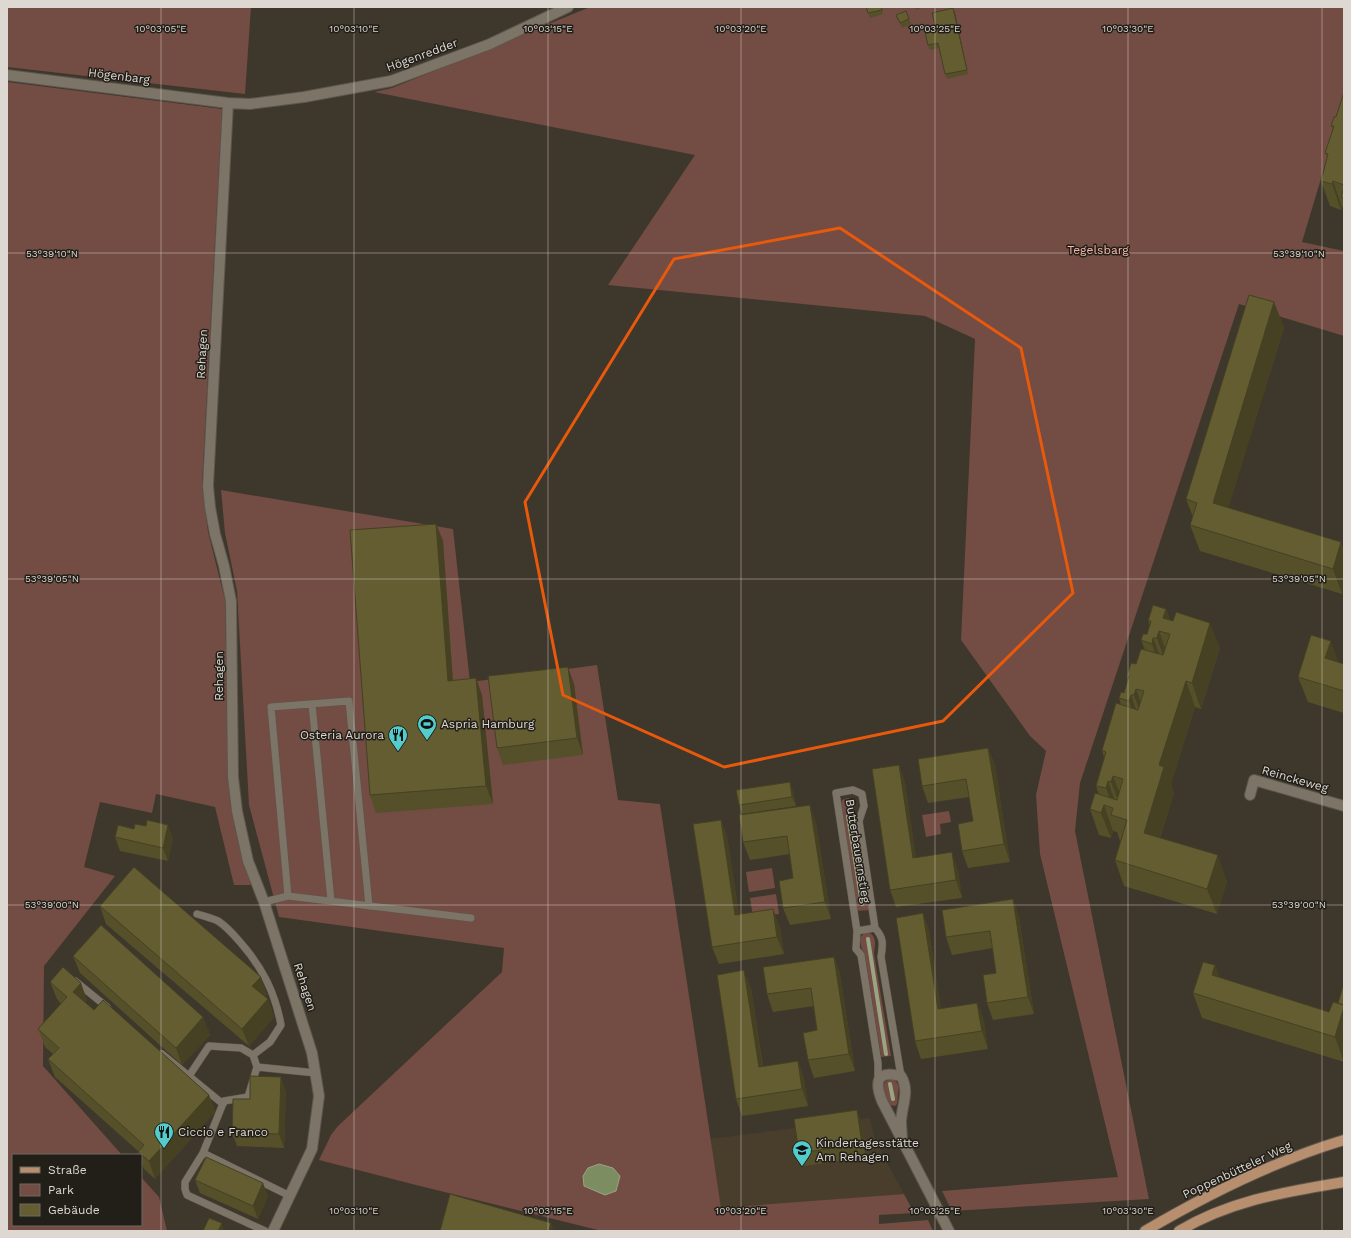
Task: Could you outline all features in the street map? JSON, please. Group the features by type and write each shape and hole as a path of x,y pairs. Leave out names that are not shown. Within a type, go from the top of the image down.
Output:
{"main road":[{"name":"Poppenbütteler Weg","path":"1145,1231 1203,1198 1248,1177 1295,1156 1344,1140"},
{"path":"1180,1231 1213,1213 1258,1198 1344,1182"}],"street":[{"name":"Högenredder","path":"228,103 250,104 304,97 391,81 490,44 568,7"},
{"name":"Högenbarg","path":"7,76 228,103"},
{"name":"Rehagen","path":"228,103 208,486 215,534 224,566 231,601 233,777 237,811 248,861 264,902 312,1053 319,1096 312,1149 273,1231"},
{"name":"Reinckeweg","path":"1250,795 1254,780 1344,806"},
{"path":"878,1081 882,1076 889,1073 901,1076"},
{"name":"Butterbauernstieg","path":"901,1076 905,1083 906,1091 901,1121 902,1140"},
{"name":"Butterbauernstieg","path":"878,1081 877,1091 949,1231"}],"lane":[{"path":"288,896 271,707 349,701 370,906"},
{"path":"312,704 331,901"},
{"name":"Butterbauernstieg","path":"878,1081 878,1063 861,955 856,949 857,931 836,793 853,790 862,794 864,806 859,821 875,928 881,935 883,944 881,957 901,1076"},
{"path":"264,902 288,896 471,918"},
{"path":"197,914 217,921 233,934 254,958 271,988 278,1009 281,1025 270,1042 253,1055"},
{"path":"857,931 875,928"},
{"path":"70,976 112,1011"},
{"path":"189,1076 209,1046 241,1048 253,1055 257,1067 248,1097 224,1101 203,1152 185,1182 185,1189 187,1195 265,1231"},
{"path":"159,1051 223,1104"},
{"path":"257,1067 316,1073"},
{"path":"203,1152 290,1196"}],"highlighted area":[{"path":"840,228 1021,348 1073,593 943,721 724,767 563,695 525,502 674,259"}],"shaded area":[{"name":"Kindertagesstätte Am Rehagen","path":"870,1118 875,1140 904,1194 721,1209 710,1139"},
{"path":"599,1164 613,1168 620,1176 616,1191 605,1195 584,1186 583,1176 588,1168"}],"green space":[{"path":"7,7 251,7 245,94 7,67"},
{"name":"Tegelsbarg","path":"590,7 1344,7 1344,102 1302,242 1344,251 1344,336 1239,304 1080,783 1075,831 1149,1199 952,1211 942,1191 1118,1177 1040,854 1036,795 1046,751 1030,736 961,640 975,339 925,316 608,285 695,155 374,92 392,88"},
{"path":"7,82 222,109 202,484 208,532 225,600 227,700 231,797 234,825 251,885 234,885 215,807 156,794 152,813 100,802 84,867 115,876 44,966 43,1066 121,1154 12,1154 12,1226 142,1226 142,1178 159,1197 167,1231 7,1231"},
{"path":"221,490 453,529 470,682 597,665 618,800 660,804 721,1208 904,1194 914,1213 879,1215 879,1224 928,1220 933,1231 602,1231 319,1160 331,1135 338,1126 502,972 504,948 279,917 249,805 237,591 225,533"},
{"path":"848,798 854,801 855,807 853,816 869,910 857,911 841,805 842,800"},
{"path":"949,811 951,822 940,824 941,834 926,837 922,815"},
{"path":"772,868 775,888 749,892 746,872"},
{"path":"776,894 779,914 753,917 750,898"},
{"path":"867,932 872,935 875,940 874,954 891,1056 881,1057 865,956 860,943 861,937"},
{"path":"891,1079 895,1080 899,1086 897,1104 895,1106 890,1105 883,1090 884,1083"}],"building":[{"path":"866,7 881,7 882,10 868,13"},
{"path":"953,8 967,70 945,74 938,43 928,45 924,28 935,25 932,13"},
{"path":"906,11 909,19 900,23 896,15"},
{"path":"1344,92 1344,185 1333,181 1332,184 1321,181 1328,154 1325,153 1334,126 1331,126 1334,117 1336,117"},
{"path":"1344,187 1344,198 1341,197"},
{"path":"1249,295 1274,302 1213,503 1341,542 1333,569 1190,525 1197,503 1186,499"},
{"path":"436,524 448,681 476,678 486,786 370,795 350,530"},
{"path":"1153,605 1166,609 1163,618 1173,621 1176,612 1210,623 1192,683 1186,681 1159,765 1164,767 1144,833 1218,855 1207,889 1115,860 1127,820 1111,815 1113,808 1104,805 1101,813 1090,809 1095,793 1117,800 1123,779 1113,776 1111,782 1108,781 1106,788 1096,786 1106,752 1102,750 1116,703 1138,710 1144,691 1136,689 1134,695 1131,695 1129,701 1119,698 1121,692 1124,693 1131,663 1136,664 1141,649 1163,655 1170,634 1159,631 1157,638 1153,638 1152,644 1141,640 1143,634 1147,634 1151,621 1148,621"},
{"path":"1311,635 1331,641 1325,658 1344,664 1344,691 1298,677"},
{"path":"568,667 577,738 497,748 488,676"},
{"path":"988,748 1004,844 962,851 958,824 973,821 966,779 922,786 918,759"},
{"path":"899,765 913,858 952,852 956,880 890,890 872,769"},
{"path":"790,782 792,797 739,805 736,790"},
{"path":"810,805 825,902 783,908 779,881 793,878 787,836 743,842 739,815"},
{"path":"147,820 168,825 163,848 115,837 118,825 134,829 135,824 146,826"},
{"path":"721,820 735,915 773,909 777,937 712,947 693,824"},
{"path":"134,867 261,977 252,986 268,999 242,1029 100,906"},
{"path":"1013,899 1028,997 987,1003 983,975 996,973 990,931 946,937 942,910"},
{"path":"923,913 938,1009 977,1003 982,1031 915,1041 896,918"},
{"path":"101,925 203,1017 176,1048 73,956"},
{"path":"834,957 849,1054 808,1060 803,1033 817,1030 811,988 767,994 763,967"},
{"path":"1203,962 1215,965 1212,975 1329,1012 1333,1002 1344,1005 1335,1037 1193,993"},
{"path":"63,967 81,983 73,992 94,1010 103,1000 209,1095 149,1161 138,1152 144,1145 48,1059 59,1048 38,1029 67,997 50,982"},
{"path":"744,970 759,1067 798,1061 802,1089 736,1099 717,975"},
{"path":"1344,983 1344,1005 1338,1003"},
{"path":"250,1076 281,1077 279,1134 232,1133 233,1099 250,1099"},
{"path":"857,1110 862,1144 799,1153 794,1119"},
{"path":"206,1157 263,1183 253,1206 195,1180"},
{"path":"450,1194 551,1223 549,1231 440,1231"},
{"path":"209,1218 222,1223 218,1231 203,1231"}],"waterway":[{"path":"848,816 862,904"},
{"path":"868,939 886,1054"},
{"path":"890,1084 893,1099"}],"place":[{"name":"Aspria Hamburg","path":"427,741"},
{"name":"Osteria Aurora","path":"398,752"},
{"name":"Ciccio e Franco","path":"164,1149"},
{"name":"Kindertagesstätte Am Rehagen","path":"802,1167"}]}
